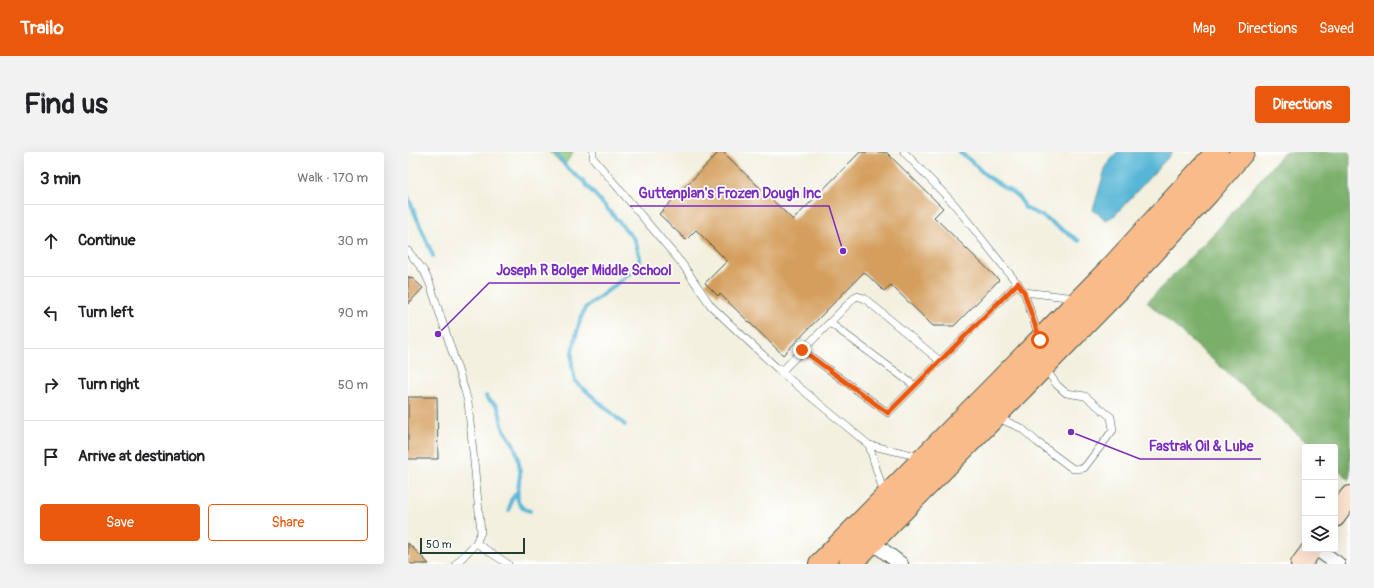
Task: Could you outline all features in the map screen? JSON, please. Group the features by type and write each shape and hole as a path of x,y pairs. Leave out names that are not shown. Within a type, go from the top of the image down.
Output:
{"highway":[{"path":"850,564 1159,247 1243,152"},
{"path":"820,564 1111,268 1215,153"}],"street":[{"path":"1336,516 1350,496"},
{"path":"872,542 901,564"},
{"path":"1301,564 1310,552"},
{"path":"1321,552 1338,564"}],"lane":[{"path":"593,152 592,158 683,265 711,306 781,372 869,445 924,458"},
{"path":"904,152 954,204 1018,283 1024,292 1040,340"},
{"path":"408,251 424,271 430,284 468,402 481,532 476,543 456,564"},
{"path":"802,350 888,413 1018,283"},
{"path":"1024,292 1080,299"},
{"path":"781,372 856,296 864,298 940,361"},
{"path":"830,323 915,386"},
{"path":"994,416 1021,428 1073,469 1084,468 1113,430 1111,417 1085,396 1066,393 1057,385 1043,366"},
{"path":"869,445 885,498"},
{"path":"476,543 508,564"}],"green space":[{"path":"550,152 573,152 564,166"},
{"path":"1284,152 1350,152 1350,480 1338,470 1338,444 1309,444 1147,302 1217,230"}],"water":[{"path":"1117,152 1173,152 1115,215 1106,220 1093,210 1106,166"}],"building":[{"path":"719,152 723,152 793,220 860,152 886,152 943,208 934,217 999,280 954,326 933,326 891,285 884,291 864,272 783,355 720,294 718,296 705,283 727,261 696,230 686,240 659,214"},
{"path":"408,276 423,288 408,304"},
{"path":"408,397 437,397 438,459 408,459"},
{"path":"408,543 429,564 408,564"}],"waterway":[{"path":"556,152 566,167 582,180 635,240 640,258 638,265 631,273 585,308 580,320 572,352 572,366 575,381 625,425"},
{"path":"959,152 987,176 1016,195 1022,201 1025,208 1042,216 1079,241"},
{"path":"408,197 433,256"},
{"path":"486,396 497,406 504,429 513,443 518,457 520,471 518,500 524,509 530,511"},
{"path":"509,510 511,500 517,492"}],"place":[{"name":"Guttenplan's Frozen Dough Inc","path":"843,251"},
{"name":"Joseph R Bolger Middle School","path":"438,334"},
{"name":"Fastrak Oil & Lube","path":"1071,432"}],"route":[{"path":"802,350 888,413 1018,283 1024,292 1040,340"}]}
